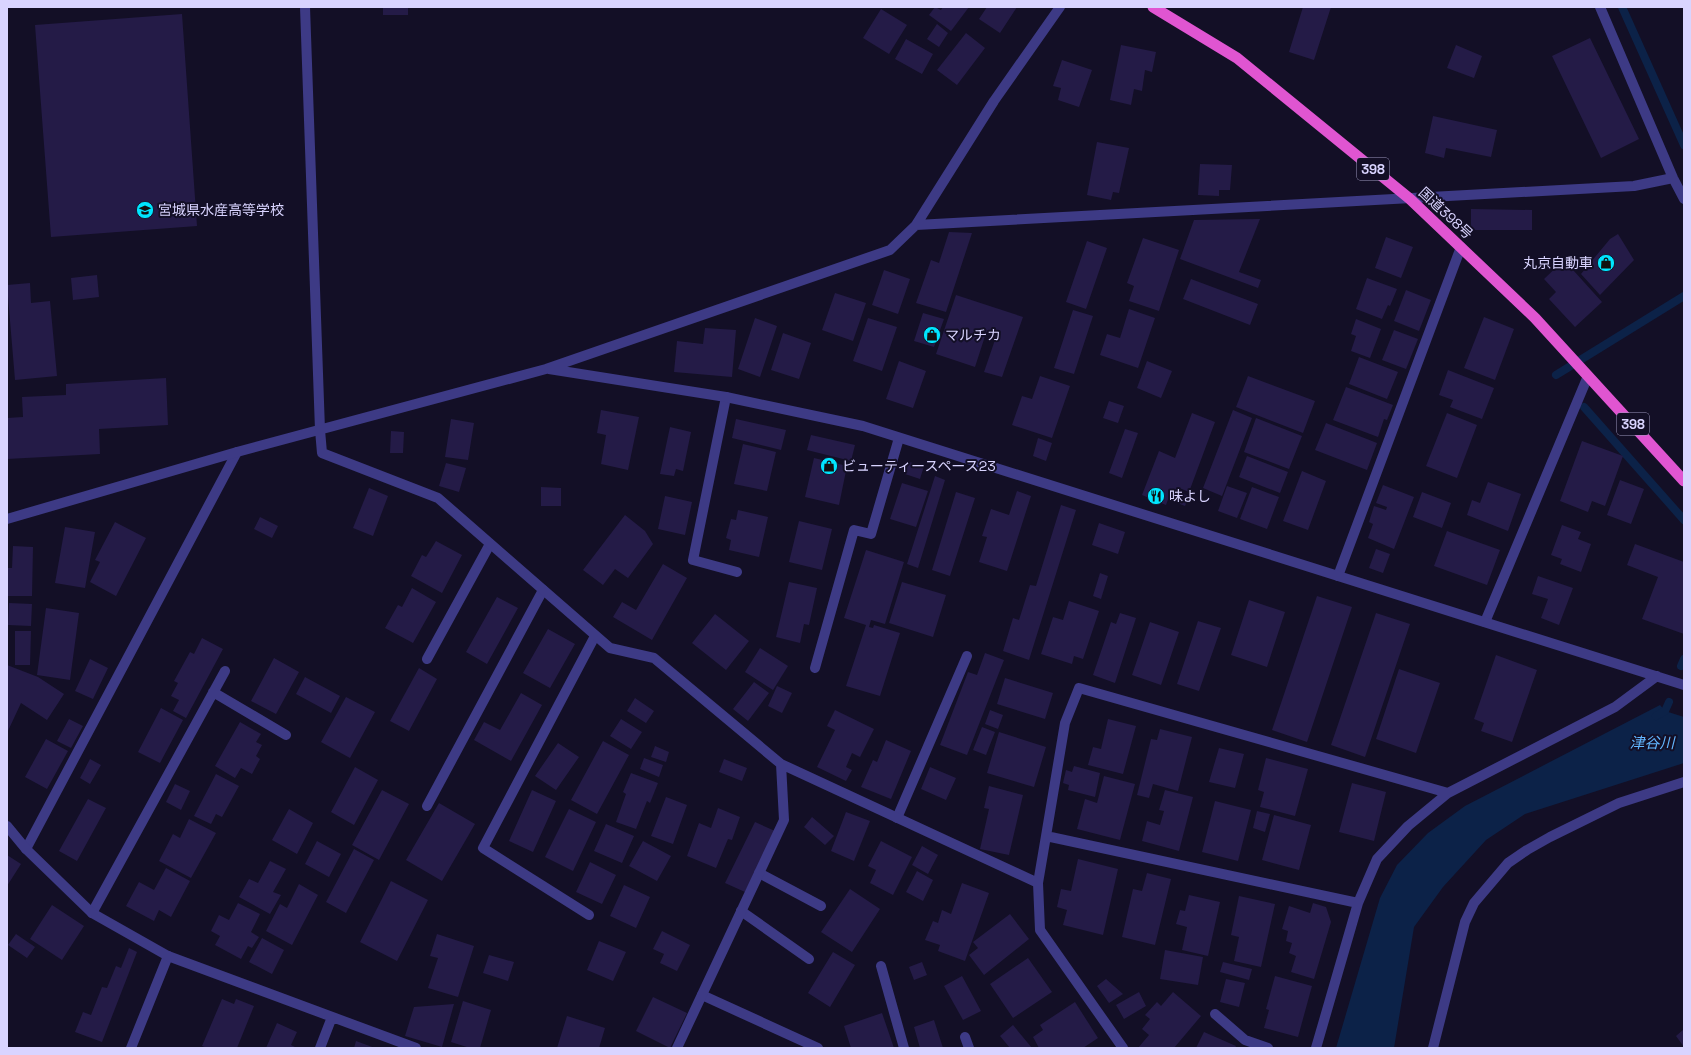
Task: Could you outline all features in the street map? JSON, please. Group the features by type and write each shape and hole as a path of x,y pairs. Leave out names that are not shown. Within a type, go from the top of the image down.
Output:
{"highway":[{"name":"国道398号","path":"1153,7 1237,58 1410,199 1535,318 1684,481"}],"street":[{"path":"305,7 322,453 438,498 610,648 654,658 781,764 1038,883"},
{"path":"7,519 237,452 546,369 890,250 916,225 994,101 1060,7"},
{"path":"1600,7 1673,178 1684,199"},
{"path":"916,225 1634,186 1673,178"},
{"path":"1338,576 1461,247"},
{"path":"546,369 726,397 863,426 1684,685"},
{"path":"1485,622 1585,372"},
{"path":"726,397 693,560 737,572"},
{"path":"815,668 854,530 871,534 899,438"},
{"path":"26,849 237,452"},
{"path":"427,659 490,544"},
{"path":"427,806 543,590"},
{"path":"589,915 484,848 596,636"},
{"path":"897,818 967,656"},
{"path":"92,913 225,671"},
{"path":"1316,1048 1358,903 1377,859 1408,826 1448,793 1615,707 1657,676"},
{"path":"1123,1048 1040,930 1038,883 1065,723 1078,688 1448,793"},
{"path":"213,692 286,735"},
{"path":"677,1048 784,820 781,764"},
{"path":"1433,1048 1465,922 1474,903 1508,863 1550,837 1619,803 1684,782"},
{"path":"7,826 26,849 92,913 168,956 416,1048"},
{"path":"1046,836 1358,903"},
{"path":"759,873 821,906"},
{"path":"742,911 809,959"},
{"path":"131,1048 168,956"},
{"path":"881,966 904,1048"},
{"path":"702,994 818,1048"},
{"path":"1215,1014 1246,1040 1268,1048"},
{"path":"320,1048 332,1017"},
{"path":"965,1037 969,1048"}],"water":[{"name":"津谷川","path":"1660,705 1665,711 1684,717 1684,763 1525,814 1486,840 1443,887 1414,927 1394,1048 1336,1048 1380,898 1397,865 1428,833 1465,806"}],"building":[{"path":"383,7 408,7 408,15 383,15"},
{"path":"935,7 941,10 943,7 969,7 951,31 929,15"},
{"path":"987,7 1017,7 1000,33 979,19"},
{"path":"1303,7 1331,7 1314,60 1289,52"},
{"path":"881,9 907,25 889,54 863,38"},
{"path":"182,14 197,226 51,237 35,25"},
{"path":"937,24 948,33 939,47 927,39"},
{"path":"966,33 985,48 957,85 937,70"},
{"path":"1590,38 1639,139 1601,158 1552,56"},
{"path":"906,39 933,54 922,74 895,59"},
{"path":"1121,45 1156,52 1152,72 1145,70 1142,91 1134,89 1131,105 1110,100"},
{"path":"1456,45 1482,56 1474,78 1447,68"},
{"path":"1062,60 1092,70 1079,107 1058,100 1061,88 1053,86"},
{"path":"1433,116 1497,130 1491,157 1446,148 1444,158 1425,153"},
{"path":"1097,142 1129,148 1119,193 1113,192 1111,200 1087,195"},
{"path":"1200,164 1232,165 1230,190 1219,190 1219,196 1198,195"},
{"path":"1471,209 1532,210 1532,230 1471,230"},
{"path":"1260,219 1239,272 1261,280 1258,288 1180,259 1194,220"},
{"path":"949,232 972,233 946,312 916,303 931,260 939,263"},
{"path":"1618,234 1634,260 1600,295 1581,274 1610,239"},
{"path":"1386,237 1413,247 1401,278 1375,268"},
{"path":"1143,238 1179,250 1159,311 1129,301 1134,286 1127,283"},
{"path":"1087,241 1107,248 1086,309 1066,302"},
{"path":"1564,260 1602,302 1575,327 1549,299 1556,292 1544,279"},
{"path":"884,270 910,279 898,314 872,305"},
{"path":"97,275 99,297 73,300 71,278"},
{"path":"1367,278 1397,289 1390,306 1388,305 1382,319 1356,309"},
{"path":"1191,279 1258,304 1250,325 1183,299"},
{"path":"30,283 31,303 50,301 57,376 15,380 7,285"},
{"path":"1406,290 1431,300 1419,331 1394,321"},
{"path":"835,293 866,303 853,341 822,330"},
{"path":"956,295 1023,317 1002,377 984,372 996,337 986,333 975,367 936,354"},
{"path":"1129,309 1155,318 1138,368 1100,355 1107,334 1120,338"},
{"path":"1073,310 1093,316 1074,374 1054,368"},
{"path":"923,313 944,319 934,347 914,341"},
{"path":"1484,317 1514,329 1495,380 1464,368"},
{"path":"755,318 777,326 760,377 738,369"},
{"path":"868,318 897,327 882,371 853,361"},
{"path":"1356,319 1381,329 1370,358 1351,351 1356,336 1351,334"},
{"path":"705,328 736,330 732,377 674,372 677,341 703,344"},
{"path":"1394,330 1418,339 1406,369 1382,360"},
{"path":"783,333 811,343 799,379 771,370"},
{"path":"1359,357 1398,372 1387,399 1349,384"},
{"path":"899,361 926,371 913,408 886,399"},
{"path":"1147,361 1172,371 1161,398 1137,388"},
{"path":"1448,370 1494,388 1482,419 1450,407 1453,400 1439,395"},
{"path":"1040,376 1070,386 1052,438 1012,425 1022,396 1032,399"},
{"path":"1248,376 1315,401 1303,433 1236,407"},
{"path":"166,378 168,425 99,429 100,454 7,459 7,418 23,417 22,397 66,395 66,384"},
{"path":"1346,387 1393,405 1387,420 1384,419 1378,437 1333,420"},
{"path":"1109,401 1124,406 1118,423 1103,418"},
{"path":"601,410 639,417 628,470 601,464 606,435 597,433"},
{"path":"1233,410 1252,418 1222,496 1203,488"},
{"path":"1192,413 1215,422 1189,492 1177,487 1174,496 1170,494 1166,505 1142,495 1159,451 1175,458"},
{"path":"1447,413 1477,425 1457,478 1426,466"},
{"path":"1256,418 1302,436 1289,469 1244,452"},
{"path":"451,419 474,423 468,460 445,457"},
{"path":"736,419 786,430 781,450 732,438"},
{"path":"1326,423 1377,443 1367,470 1315,450"},
{"path":"670,427 691,432 683,471 676,469 674,476 660,474"},
{"path":"1125,429 1138,433 1122,478 1109,473"},
{"path":"391,431 404,432 403,453 390,453"},
{"path":"811,435 855,445 851,461 807,450"},
{"path":"1038,438 1052,443 1046,461 1033,456"},
{"path":"1582,441 1623,456 1605,506 1592,501 1588,512 1560,501"},
{"path":"743,444 776,452 767,491 734,484"},
{"path":"1247,456 1288,472 1280,493 1239,477"},
{"path":"814,458 847,466 839,505 805,497"},
{"path":"909,462 924,466 920,479 905,474"},
{"path":"446,463 466,468 459,492 439,486"},
{"path":"1302,471 1326,481 1308,530 1283,521"},
{"path":"935,476 945,480 918,568 907,564"},
{"path":"1620,480 1644,489 1631,524 1607,515"},
{"path":"1488,482 1521,494 1508,531 1467,515 1472,500 1480,503"},
{"path":"902,483 928,491 916,527 890,519"},
{"path":"1383,485 1414,497 1394,549 1368,538 1373,524 1369,522 1374,506 1386,510 1387,507 1376,503"},
{"path":"1227,486 1247,493 1237,518 1218,511"},
{"path":"541,487 561,488 561,506 541,506"},
{"path":"1252,487 1279,497 1267,529 1240,519"},
{"path":"369,488 388,496 373,536 353,528"},
{"path":"1017,491 1031,496 1007,571 979,562 987,537 982,536 991,509 1009,515"},
{"path":"956,492 975,498 950,576 932,570"},
{"path":"1178,492 1189,496 1185,506 1175,502"},
{"path":"1422,492 1451,503 1442,528 1413,517"},
{"path":"665,496 692,502 685,535 658,529"},
{"path":"1061,505 1076,510 1029,660 1003,651 1013,618 1019,620 1030,585 1036,586"},
{"path":"738,510 768,517 759,557 729,550 731,540 726,538 731,519 736,520"},
{"path":"625,515 645,531 653,544 628,578 615,569 603,585 583,570"},
{"path":"260,517 278,526 272,538 254,529"},
{"path":"799,521 832,529 822,570 789,562"},
{"path":"115,522 146,538 116,596 90,582 100,562 95,560"},
{"path":"1099,523 1125,532 1118,554 1092,545"},
{"path":"1562,525 1581,532 1578,539 1591,544 1581,572 1560,564 1562,559 1551,555"},
{"path":"65,527 95,532 85,588 55,583"},
{"path":"1447,531 1500,550 1487,585 1434,566"},
{"path":"436,541 462,555 442,593 411,576 422,555 426,557"},
{"path":"1635,544 1684,562 1684,634 1642,619 1658,577 1627,565"},
{"path":"13,546 33,547 32,596 7,596 7,568 12,568"},
{"path":"1376,549 1390,554 1383,573 1369,568"},
{"path":"866,550 904,562 885,624 871,620 869,627 873,628 874,625 900,633 880,696 846,686 866,625 844,618"},
{"path":"663,564 687,578 652,640 613,617 622,602 636,610"},
{"path":"1100,573 1108,576 1101,599 1093,596"},
{"path":"1538,576 1573,588 1559,625 1541,618 1548,599 1532,594"},
{"path":"789,582 817,588 809,625 804,624 800,643 776,637"},
{"path":"902,582 946,595 933,637 889,623"},
{"path":"412,588 436,602 413,643 385,628 398,605 402,607"},
{"path":"1317,596 1352,607 1307,742 1272,730"},
{"path":"497,597 518,608 487,664 466,652"},
{"path":"1249,600 1285,612 1267,667 1231,655"},
{"path":"1069,601 1099,611 1083,659 1074,656 1072,664 1041,654 1053,617 1063,620"},
{"path":"9,603 32,604 31,626 8,625"},
{"path":"46,608 79,613 70,680 37,675"},
{"path":"1120,613 1136,618 1115,683 1093,675 1111,622 1116,624"},
{"path":"1376,613 1410,624 1365,757 1331,745"},
{"path":"715,614 749,641 726,670 692,643"},
{"path":"1198,621 1221,628 1199,691 1177,684"},
{"path":"1150,622 1179,632 1161,685 1132,675"},
{"path":"548,629 575,644 550,688 523,673"},
{"path":"15,631 31,631 30,665 15,665"},
{"path":"202,638 223,649 186,718 173,711 179,700 171,696 178,683 174,681 190,652 194,654"},
{"path":"760,648 788,666 773,690 745,672"},
{"path":"985,653 1004,660 967,755 940,745 968,672 977,675"},
{"path":"1496,655 1537,670 1512,742 1481,731 1484,723 1474,719"},
{"path":"274,658 299,672 276,714 251,701"},
{"path":"90,659 108,668 93,699 75,691"},
{"path":"7,665 38,677 64,694 47,720 21,703 7,733"},
{"path":"419,668 437,679 409,731 390,721"},
{"path":"1399,669 1440,683 1416,753 1376,739"},
{"path":"305,677 340,696 331,713 296,694"},
{"path":"1005,678 1053,693 1045,719 997,704"},
{"path":"754,682 769,693 748,721 733,709"},
{"path":"777,686 792,693 782,713 768,706"},
{"path":"521,693 542,705 511,761 474,740 484,722 500,730"},
{"path":"346,697 375,712 350,758 321,742"},
{"path":"635,698 654,711 646,723 627,711"},
{"path":"161,708 183,720 160,763 138,752"},
{"path":"835,710 874,729 860,757 852,753 846,767 852,770 846,781 817,767 835,730 827,726"},
{"path":"990,710 1003,715 998,729 985,724"},
{"path":"69,719 83,726 71,748 57,741"},
{"path":"621,719 642,732 631,749 610,736"},
{"path":"1108,719 1136,726 1123,774 1088,765 1093,747 1101,749"},
{"path":"240,722 261,734 256,742 262,745 256,756 260,759 252,774 241,768 235,778 215,766"},
{"path":"982,727 995,732 986,755 973,750"},
{"path":"1160,729 1192,737 1178,791 1153,784 1149,798 1137,795 1151,739 1157,740"},
{"path":"999,732 1046,747 1034,787 987,773"},
{"path":"46,739 68,751 47,789 25,777"},
{"path":"886,740 911,751 891,799 861,787 873,760 877,762"},
{"path":"603,741 629,755 597,814 571,800"},
{"path":"558,743 579,757 556,790 535,776"},
{"path":"655,746 669,752 666,762 651,757"},
{"path":"1219,748 1244,754 1235,788 1209,782"},
{"path":"644,758 663,765 659,777 640,769"},
{"path":"1266,758 1308,769 1295,816 1260,807 1264,792 1258,790"},
{"path":"90,759 101,765 90,784 80,778"},
{"path":"724,759 747,768 742,781 719,772"},
{"path":"1074,766 1100,773 1095,797 1068,790 1069,785 1063,783 1066,770 1072,772"},
{"path":"355,767 378,780 354,825 331,812"},
{"path":"930,767 956,778 946,800 921,789"},
{"path":"631,773 658,783 650,803 647,801 636,829 616,822 626,794 623,792"},
{"path":"216,774 239,786 222,817 216,814 211,824 194,816"},
{"path":"1104,776 1135,784 1120,840 1077,829 1085,799 1097,803"},
{"path":"1352,783 1386,792 1374,841 1339,832"},
{"path":"175,784 190,791 181,810 166,802"},
{"path":"989,786 1023,795 1009,855 980,849 989,809 984,808"},
{"path":"382,790 409,804 379,860 352,845"},
{"path":"532,790 556,801 533,852 509,841"},
{"path":"1165,790 1193,797 1179,851 1142,841 1147,821 1160,825 1164,811 1159,810"},
{"path":"666,797 687,805 673,844 651,836"},
{"path":"88,799 106,808 77,861 59,851"},
{"path":"1215,801 1251,810 1238,861 1202,852"},
{"path":"439,803 475,824 442,881 406,860"},
{"path":"718,808 740,817 732,840 728,839 716,868 687,856 699,823 711,828"},
{"path":"289,809 313,823 297,854 272,840"},
{"path":"569,809 596,822 573,871 545,857"},
{"path":"1257,811 1270,814 1265,832 1253,828"},
{"path":"846,812 870,821 854,861 831,851"},
{"path":"1274,815 1311,825 1299,870 1262,860"},
{"path":"812,817 834,836 825,845 804,827"},
{"path":"189,819 216,833 191,878 159,861 173,834 180,838"},
{"path":"755,822 775,831 745,892 725,883"},
{"path":"606,824 634,836 622,863 594,851"},
{"path":"317,841 341,854 329,877 305,864"},
{"path":"643,841 671,856 657,881 629,866"},
{"path":"881,841 912,857 893,895 870,883 876,870 868,866"},
{"path":"922,846 938,855 928,874 912,865"},
{"path":"354,849 374,860 346,913 326,902"},
{"path":"7,855 21,864 7,886"},
{"path":"1078,859 1118,869 1103,935 1063,925 1067,910 1057,907 1061,889 1071,891"},
{"path":"270,861 286,869 273,892 281,895 270,914 239,897 249,879 258,883"},
{"path":"590,862 616,875 602,904 576,892"},
{"path":"166,868 190,881 171,917 159,910 154,921 126,906 139,882 154,890"},
{"path":"917,871 933,880 923,901 906,892"},
{"path":"1147,873 1171,879 1155,945 1122,937 1133,889 1142,891"},
{"path":"391,881 428,900 397,961 360,942"},
{"path":"962,883 989,893 965,961 938,951 940,945 925,940 933,921 938,923 942,910 951,914"},
{"path":"299,884 318,895 292,945 266,931 280,904 287,908"},
{"path":"624,885 650,897 636,928 610,916"},
{"path":"850,889 880,909 852,952 821,932"},
{"path":"1189,895 1220,902 1208,956 1182,950 1187,927 1176,924 1180,910 1185,911"},
{"path":"1239,896 1275,904 1261,967 1234,961 1239,937 1231,935"},
{"path":"238,903 260,914 251,932 259,937 252,948 248,946 241,959 215,945 220,936 211,931 219,915 229,920"},
{"path":"1313,903 1326,907 1331,922 1314,979 1291,972 1296,956 1289,953 1292,943 1286,941 1288,931 1282,929 1289,906 1310,913"},
{"path":"52,905 84,926 62,960 30,939"},
{"path":"1010,914 1029,939 984,975 969,955 978,948 973,942"},
{"path":"662,931 690,945 677,971 660,963 664,954 653,949"},
{"path":"16,934 35,947 27,958 8,945"},
{"path":"437,934 474,946 458,997 428,988 438,958 430,956"},
{"path":"262,938 284,950 272,974 249,962"},
{"path":"599,941 626,952 613,981 587,970"},
{"path":"129,948 137,952 102,1042 75,1032 83,1012 91,1015 102,987 107,988 116,966 121,968"},
{"path":"1165,950 1203,957 1198,985 1160,979"},
{"path":"833,952 855,965 830,1007 808,993"},
{"path":"489,955 514,962 508,981 483,973"},
{"path":"1028,958 1052,992 1013,1018 990,984"},
{"path":"922,962 927,975 914,980 909,967"},
{"path":"1223,962 1252,969 1249,980 1220,972"},
{"path":"962,976 981,1011 963,1020 944,986"},
{"path":"1275,976 1312,986 1298,1037 1264,1028 1269,1010 1266,1009"},
{"path":"1106,979 1123,994 1109,1003 1097,986"},
{"path":"1226,979 1245,983 1239,1007 1220,1002"},
{"path":"1139,992 1146,1006 1124,1019 1116,1005"},
{"path":"1173,992 1201,1016 1174,1048 1138,1048 1149,1035 1142,1029 1150,1019 1145,1015 1157,1002 1161,1006"},
{"path":"653,997 687,1013 670,1048 636,1031"},
{"path":"222,999 234,1004 236,999 254,1006 237,1048 207,1048 202,1046"},
{"path":"463,1001 491,1010 480,1048 470,1048 451,1042"},
{"path":"1075,1002 1098,1038 1083,1048 1039,1048 1033,1037 1043,1030 1040,1025"},
{"path":"454,1004 442,1047 405,1036 414,1007"},
{"path":"882,1013 894,1048 851,1048 844,1026"},
{"path":"567,1016 605,1028 599,1048 557,1048"},
{"path":"934,1020 943,1048 920,1048 914,1027"},
{"path":"277,1023 297,1032 291,1045 297,1048 266,1048"},
{"path":"1013,1025 1032,1048 1010,1048 1000,1036"},
{"path":"1684,1029 1684,1047 1676,1036"},
{"path":"1204,1032 1236,1046 1235,1048 1196,1048"},
{"path":"356,1041 375,1048 354,1048"}],"waterway":[{"path":"1622,7 1684,145"},
{"path":"1556,375 1684,296"},
{"path":"1584,407 1684,520"},
{"path":"1681,666 1684,659"},
{"path":"1656,716 1665,711 1669,702"}],"place":[{"name":"宮城県水産高等学校","path":"145,210"},
{"name":"丸京自動車","path":"1606,263"},
{"name":"マルチカ","path":"932,335"},
{"name":"ビューティースペース23","path":"829,466"},
{"name":"味よし","path":"1156,496"}]}
